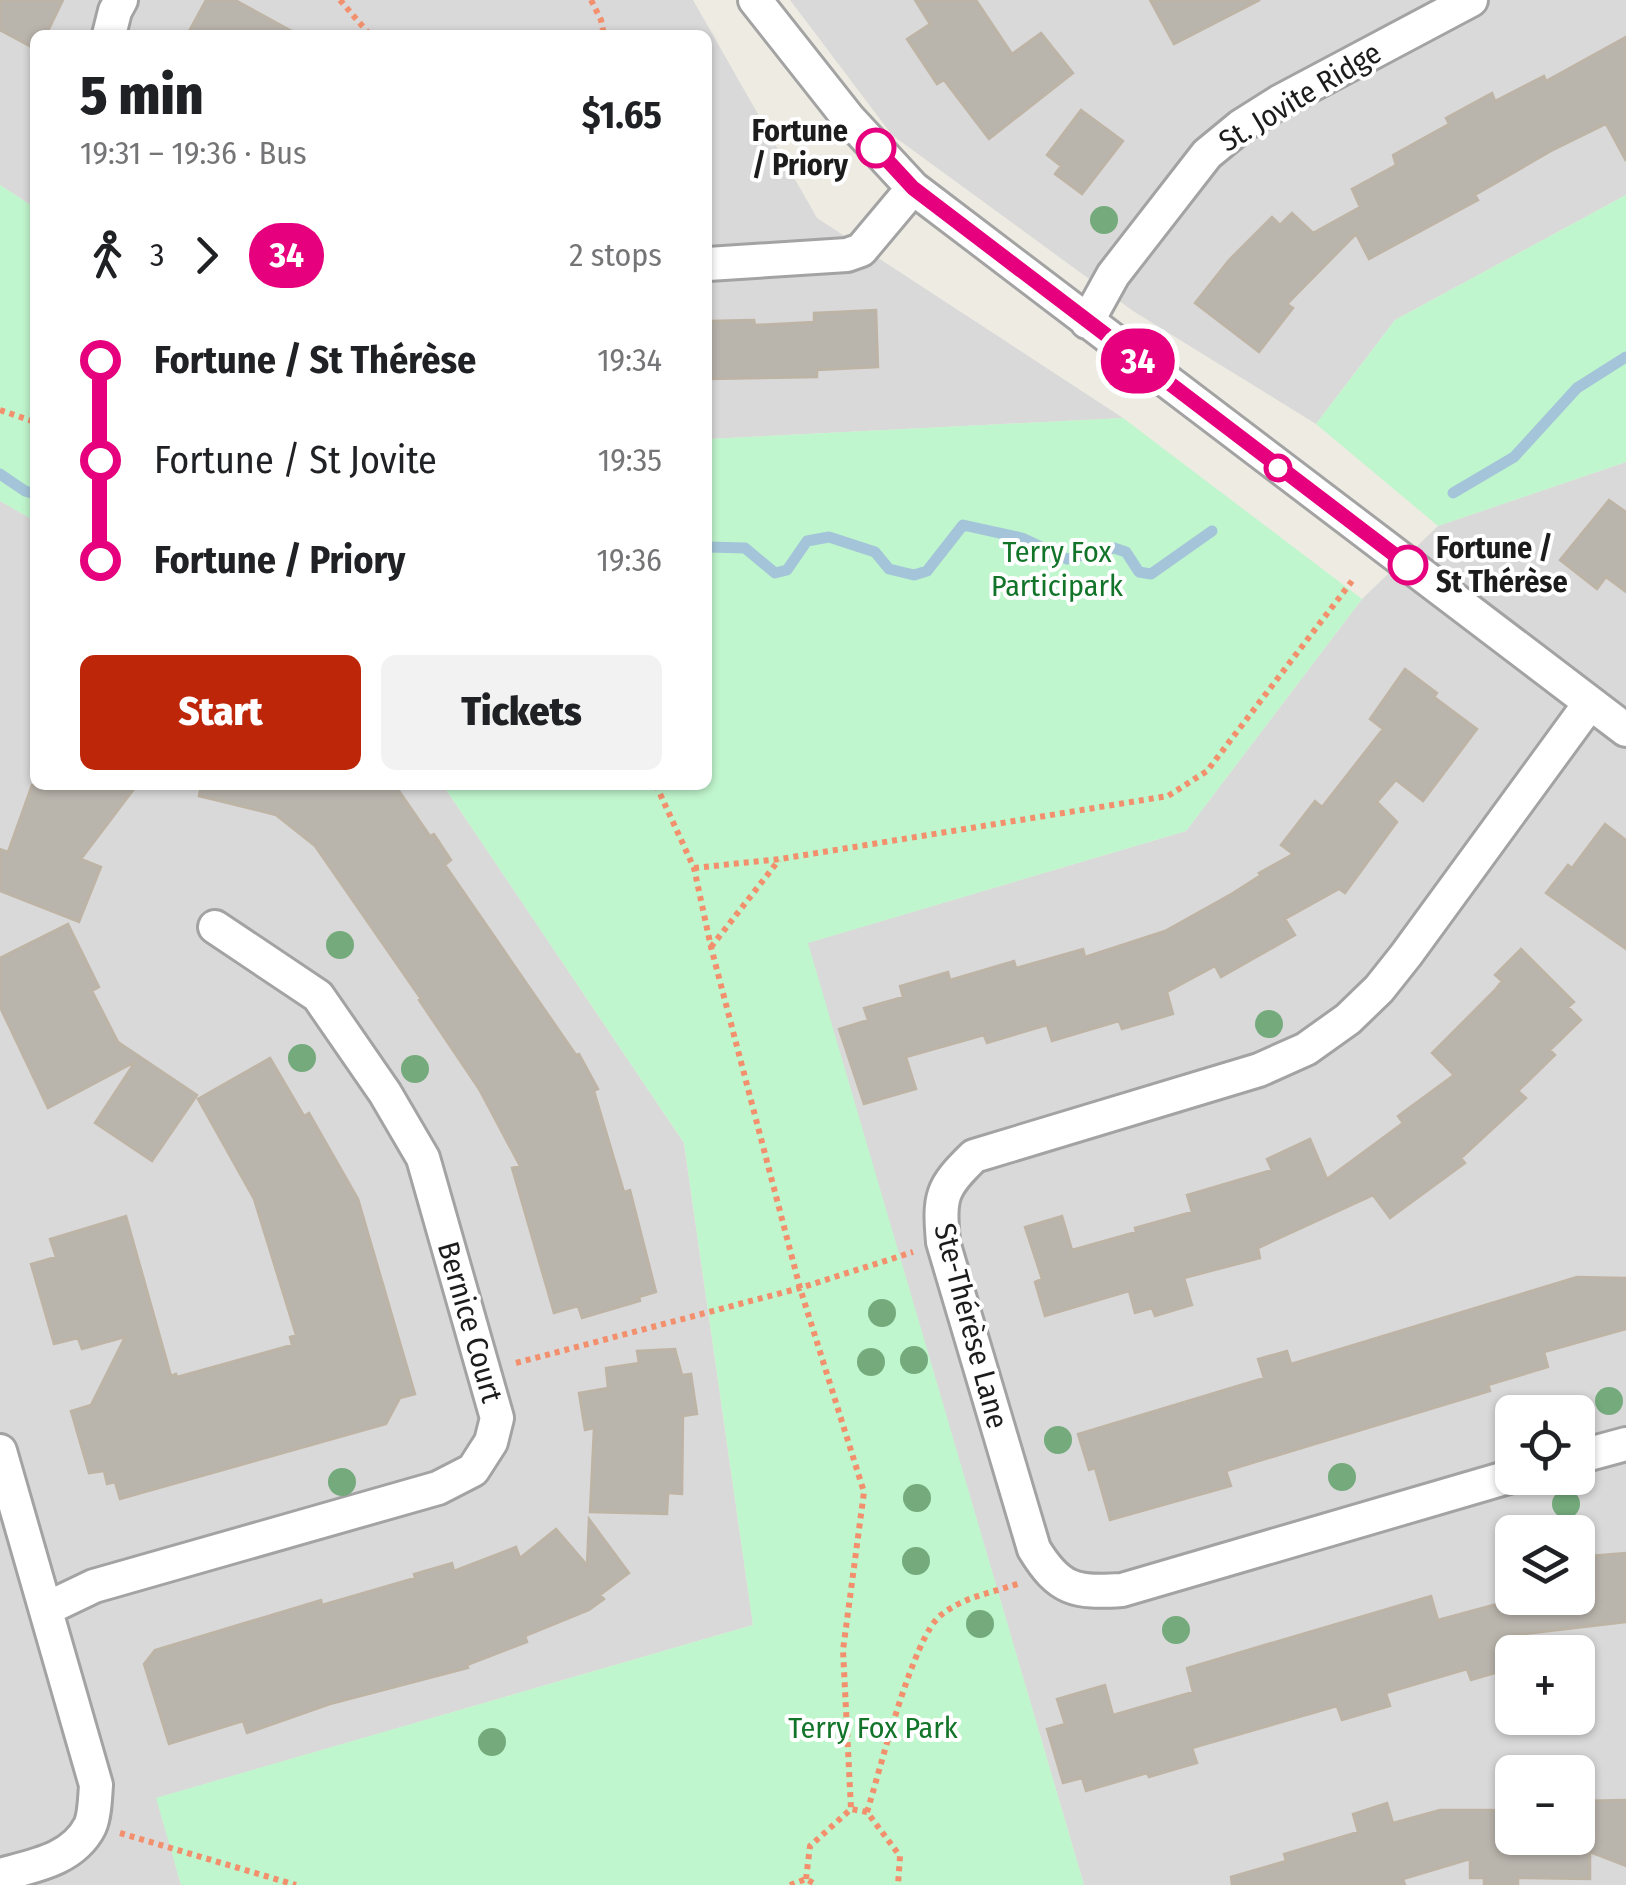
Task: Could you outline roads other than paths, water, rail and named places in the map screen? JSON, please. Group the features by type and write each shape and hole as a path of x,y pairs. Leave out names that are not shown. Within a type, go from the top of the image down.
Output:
{"street":[{"path":"110,30 121,0"},
{"path":"755,0 849,119 913,188 1626,730"},
{"name":"St. Jovite Ridge","path":"1087,322 1113,275 1207,154 1279,102 1471,0"},
{"path":"712,264 847,256 861,250 873,238 913,188"},
{"name":"Ste-Thérèse Lane","path":"1495,1481 1122,1590 1086,1592 1066,1586 1048,1573 1034,1549 944,1242 940,1210 948,1181 974,1156 1259,1070 1306,1049 1348,1019 1406,955 1590,703"},
{"name":"Bernice Court","path":"46,1609 94,1586 438,1488 473,1470 492,1442 497,1418 486,1370 423,1158 385,1093 318,996 214,928"},
{"path":"1595,1452 1626,1444"},
{"path":"0,1451 96,1785 91,1824 70,1850 0,1875"}],"waterway":[{"path":"1453,493 1514,457 1577,388 1626,357"},
{"path":"0,474 30,492"},
{"path":"712,547 745,548 775,573 787,570 807,541 829,537 875,552 889,569 914,575 927,571 963,525 1022,538 1067,559 1114,548 1126,552 1139,572 1151,574 1212,531"}],"place":[{"name":"Fortune / Priory","path":"876,148"},
{"name":"Fortune / St Thérèse","path":"1408,565"}],"park label":[{"name":"Terry Fox Participark","path":"1057,569"},
{"name":"Terry Fox Park","path":"873,1728"}]}
